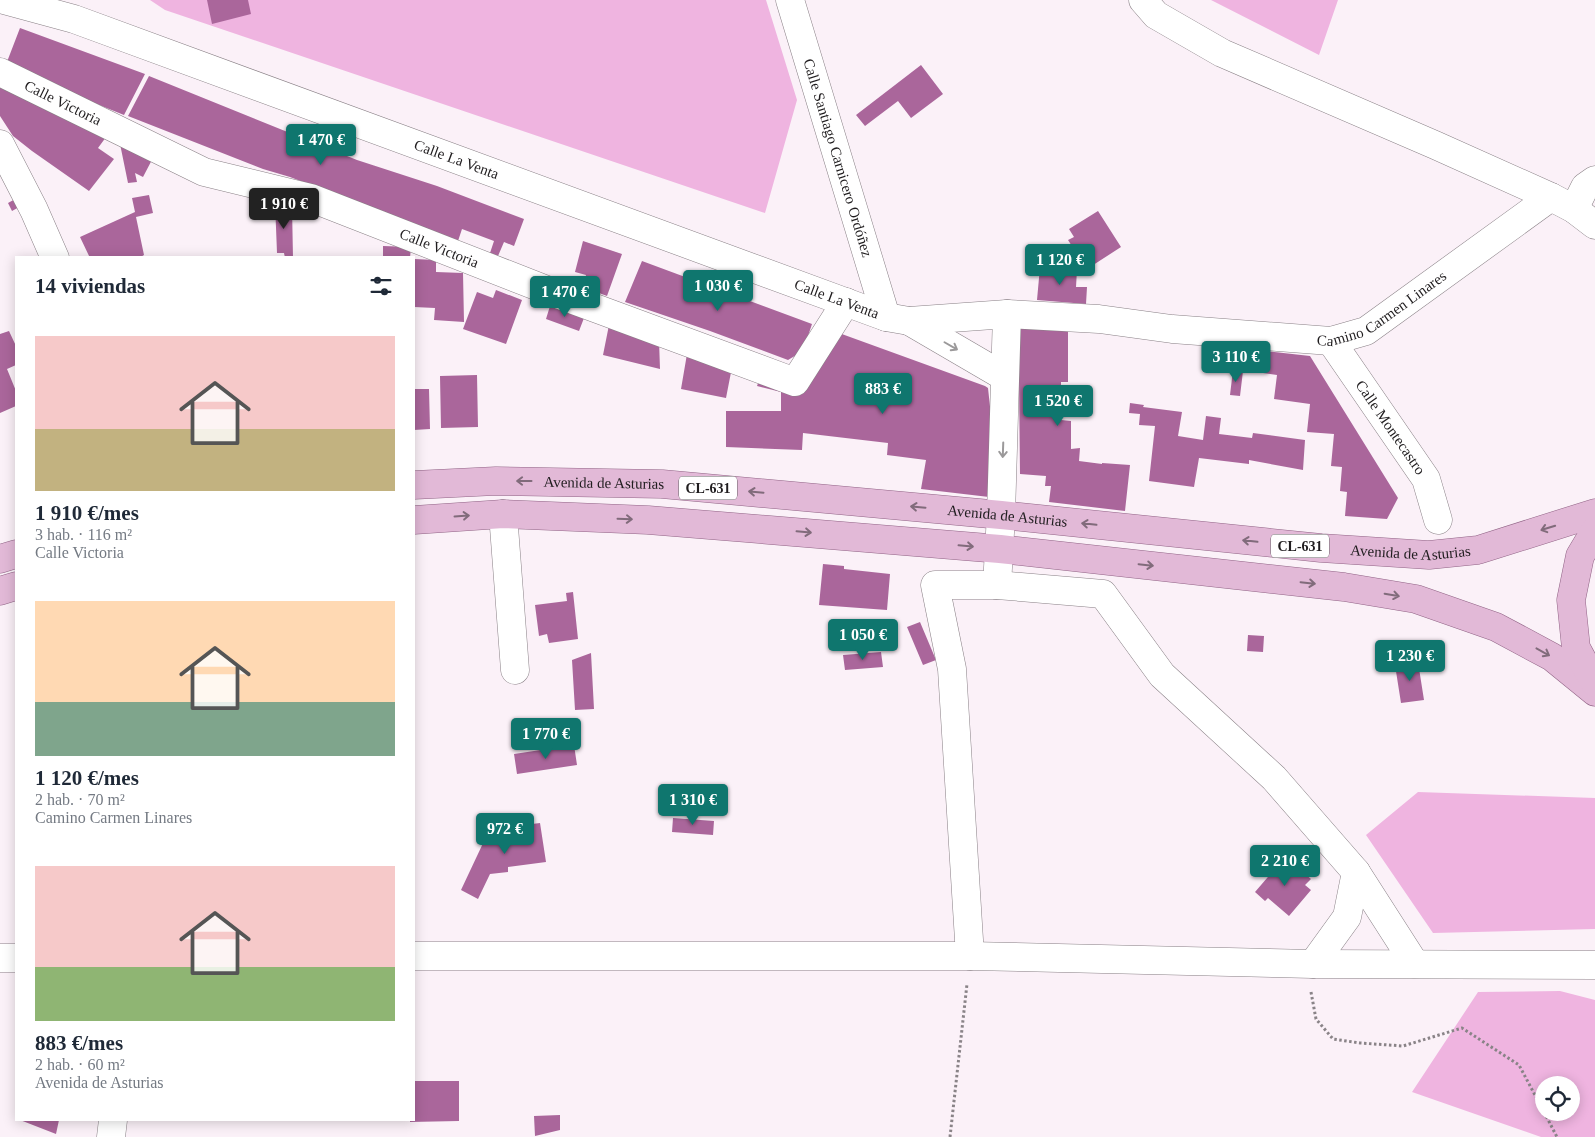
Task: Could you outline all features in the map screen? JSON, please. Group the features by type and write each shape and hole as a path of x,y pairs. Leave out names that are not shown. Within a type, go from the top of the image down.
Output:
{"main road":[{"name":"Avenida de Asturias","path":"415,485 496,481 662,484 1001,515 1321,548 1429,555 1478,550 1595,513"},
{"name":"CL-631","path":"415,520 503,514 648,520 1005,550 1344,587 1416,599 1496,627 1552,657 1595,692"},
{"path":"1595,531 1580,556 1571,600 1576,648 1595,683"},
{"path":"0,558 15,554"},
{"path":"0,592 15,586"}],"street":[{"name":"Calle La Venta","path":"4,0 74,19 897,319 1005,377"},
{"name":"Calle Santiago Carnicero Ordóñez","path":"790,0 897,319"},
{"path":"1143,0 1156,15 1222,53 1435,145 1562,203 1595,225"},
{"name":"Calle Victoria","path":"0,72 204,172 311,198 557,294 795,382 846,302"},
{"path":"0,144 34,210 54,256"},
{"path":"1562,203 1595,180"},
{"name":"Camino Carmen Linares","path":"1007,314 1099,319 1172,328 1331,341 1366,332 1562,203"},
{"name":"Calle La Venta","path":"897,319 1007,314"},
{"path":"997,585 1005,550 1001,515 1007,314"},
{"name":"Calle Montecastro","path":"1331,341 1426,479 1438,520"},
{"path":"503,514 515,670"},
{"path":"970,956 952,669 935,585 997,585 1103,594 1162,675 1274,778 1356,872 1415,964"},
{"path":"1313,964 1347,917 1356,872"},
{"path":"415,956 970,956 1313,964 1585,965"},
{"path":"0,958 15,958"},
{"path":"111,1137 113,1121"}],"path":[{"path":"950,1137 970,956"},
{"path":"1313,964 1311,989 1316,1019 1333,1039 1403,1046 1462,1028 1519,1065 1535,1095"},
{"path":"1549,1121 1557,1137"}],"shaded area":[{"path":"150,0 766,0 797,100 765,213 165,10"},
{"path":"1211,0 1338,0 1319,55"},
{"path":"1418,792 1595,798 1595,929 1433,933 1366,835"},
{"path":"1560,991 1595,1000 1595,1137 1541,1137 1412,1092 1478,992"}],"building":[{"path":"207,0 248,0 251,14 212,24"},
{"path":"20,28 145,74 124,115 5,67"},
{"path":"921,65 943,94 911,118 898,101 865,126 856,115"},
{"path":"149,76 357,160 437,186 524,219 514,246 504,242 498,256 490,253 494,241 462,229 458,241 290,177 263,169 128,116"},
{"path":"2,82 109,133 98,148 114,159 89,191 13,136 0,116 0,88"},
{"path":"119,139 154,156 143,177 135,173 137,182 128,183"},
{"path":"149,195 153,213 136,217 144,255 89,256 80,237 135,212 132,198"},
{"path":"17,198 21,206 12,211 8,203"},
{"path":"275,202 292,206 293,256 285,256 284,253 277,253"},
{"path":"1098,211 1121,247 1087,269 1068,240 1074,237 1069,229"},
{"path":"583,241 622,254 607,296 583,287 586,275 575,272"},
{"path":"383,246 411,247 410,256 383,256"},
{"path":"415,259 436,260 436,272 463,273 464,322 434,320 435,308 415,307"},
{"path":"642,261 812,324 803,351 788,360 625,302"},
{"path":"1040,267 1077,270 1076,287 1087,287 1086,304 1037,300"},
{"path":"496,290 522,300 506,344 463,329 477,292 493,298"},
{"path":"550,306 584,318 579,331 546,319"},
{"path":"609,325 659,340 660,369 603,355"},
{"path":"1014,327 1068,328 1068,382 1061,382 1061,420 1071,421 1071,449 1080,448 1079,461 1130,465 1125,511 1049,502 1051,486 1045,486 1046,476 1020,474 1019,382 1015,382"},
{"path":"9,331 15,344 15,365 7,369 15,389 15,406 0,413 0,334"},
{"path":"839,333 988,388 995,453 989,497 921,489 926,460 887,455 888,443 803,433 802,450 726,447 726,411 781,411 781,392 757,386 760,378 805,389"},
{"path":"1266,351 1310,356 1398,498 1387,519 1345,516 1347,492 1340,491 1342,467 1331,466 1334,434 1307,432 1310,404 1274,399 1277,375 1263,373"},
{"path":"687,354 733,362 726,398 681,389"},
{"path":"1233,370 1243,371 1240,396 1230,395"},
{"path":"477,375 478,427 441,428 440,376"},
{"path":"415,389 429,389 430,429 415,430"},
{"path":"1130,403 1144,405 1143,407 1182,412 1178,436 1203,440 1206,416 1221,418 1219,434 1252,438 1253,433 1305,440 1303,470 1249,460 1249,464 1199,458 1194,487 1149,481 1155,426 1139,425 1140,414 1129,413"},
{"path":"823,564 844,566 844,569 890,574 887,610 819,605"},
{"path":"573,592 578,639 549,643 547,634 539,636 535,605 567,601 566,593"},
{"path":"920,622 936,660 923,665 907,627"},
{"path":"1248,635 1264,636 1263,652 1247,651"},
{"path":"881,652 883,667 845,670 843,655"},
{"path":"591,653 594,709 575,710 572,660"},
{"path":"1418,662 1424,700 1401,703 1395,665"},
{"path":"574,745 577,765 517,774 514,754"},
{"path":"673,818 714,821 713,835 672,832"},
{"path":"540,823 546,862 508,867 508,872 490,874 478,899 461,890 485,839 502,837 500,828"},
{"path":"1285,857 1311,879 1305,885 1311,890 1289,916 1268,898 1265,901 1255,892"},
{"path":"415,1081 459,1081 459,1121 410,1122 415,1121"},
{"path":"560,1115 560,1130 535,1136 534,1116"},
{"path":"23,1121 59,1121 56,1134"}]}
